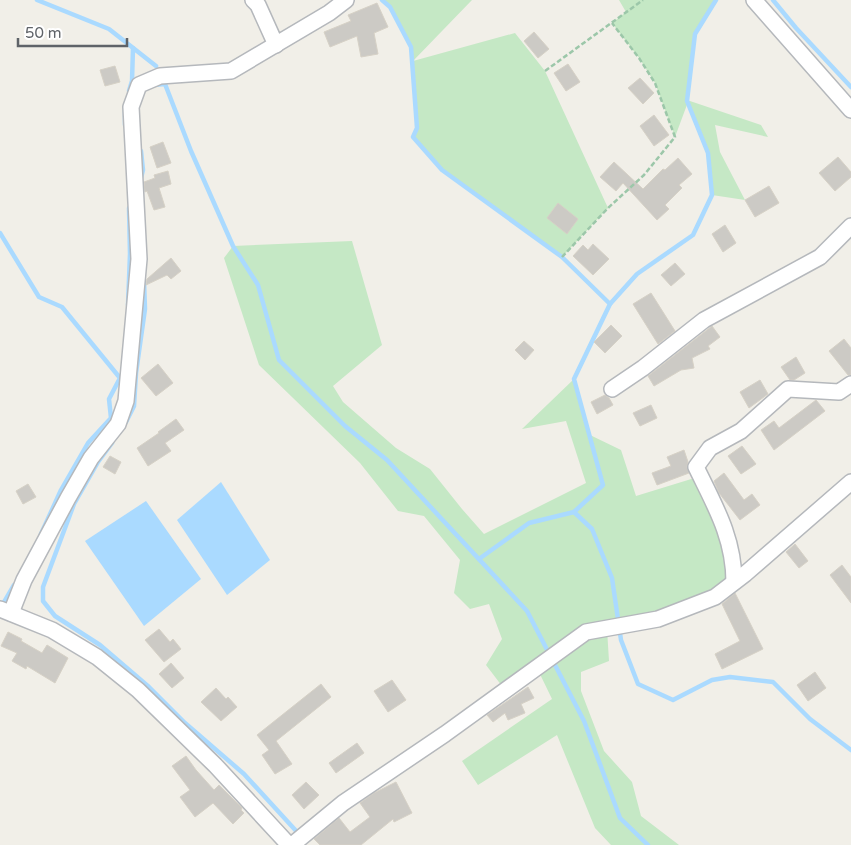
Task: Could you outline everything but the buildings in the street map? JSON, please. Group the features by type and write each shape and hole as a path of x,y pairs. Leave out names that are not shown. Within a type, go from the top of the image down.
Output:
{"street":[{"path":"253,0 258,5 276,45"},
{"path":"346,0 329,13 231,71 160,76 139,85 131,107 139,259 126,401 118,424 91,458 5,611 52,630 97,657 138,690 215,765 290,845 343,803 444,734 586,632 658,618 715,597 851,482"},
{"path":"754,0 851,110"},
{"path":"612,389 643,368 704,320 820,257 851,226"},
{"path":"734,582 734,566 727,534 696,467 710,448 741,431 788,389 838,392 851,384"}],"path":[{"path":"545,71 643,0"},
{"path":"562,257 608,208 644,175 675,137 655,83 639,58 612,23"}],"green space":[{"path":"382,0 472,0 413,61 515,33 545,71 608,208 562,257 442,170 413,137 417,128 411,47 390,7"},
{"path":"619,0 715,0 695,34 687,100 761,125 768,137 715,125 720,152 745,200 712,195 708,153 688,102 675,137 655,83 639,58 612,23 626,12"},
{"path":"352,241 382,345 333,386 343,402 396,448 430,469 484,534 586,483 566,421 522,429 574,379 590,435 621,450 636,496 701,476 734,582 715,597 607,629 609,661 581,672 581,691 604,751 632,782 641,816 679,845 611,845 595,828 557,735 478,785 462,761 552,699 537,668 505,690 486,665 502,639 489,604 470,609 454,593 460,560 424,516 398,511 360,463 259,365 224,258 233,246"}],"water":[{"path":"221,482 270,560 227,595 177,520"},
{"path":"146,501 201,579 144,626 85,541"}],"waterway":[{"path":"37,0 109,29 156,66"},
{"path":"382,0 390,7 411,47 417,128 413,137 442,170 562,257 610,304"},
{"path":"574,512 603,485 574,379 610,304 637,274 693,235 712,195 708,153 687,101 695,34 716,0"},
{"path":"773,0 796,28 851,87"},
{"path":"129,91 132,81 133,48"},
{"path":"153,85 165,84 191,151 233,246 258,285 279,360 345,426 387,460 527,611 584,721 620,818 648,845"},
{"path":"125,106 125,125"},
{"path":"141,151 143,170 141,178"},
{"path":"128,305 129,208"},
{"path":"0,233 39,297 62,307 120,378 109,399 111,418 88,443 61,490 41,534"},
{"path":"126,422 134,406 136,373 145,309 144,280"},
{"path":"112,443 98,462 74,504 43,587 43,601 55,616 100,645 149,687 185,723 244,774 298,833"},
{"path":"479,559 529,523 574,512 592,529 612,578 621,640 638,684 673,700 712,680 730,677 773,682 810,719 851,750"},
{"path":"3,604 14,585"}]}
